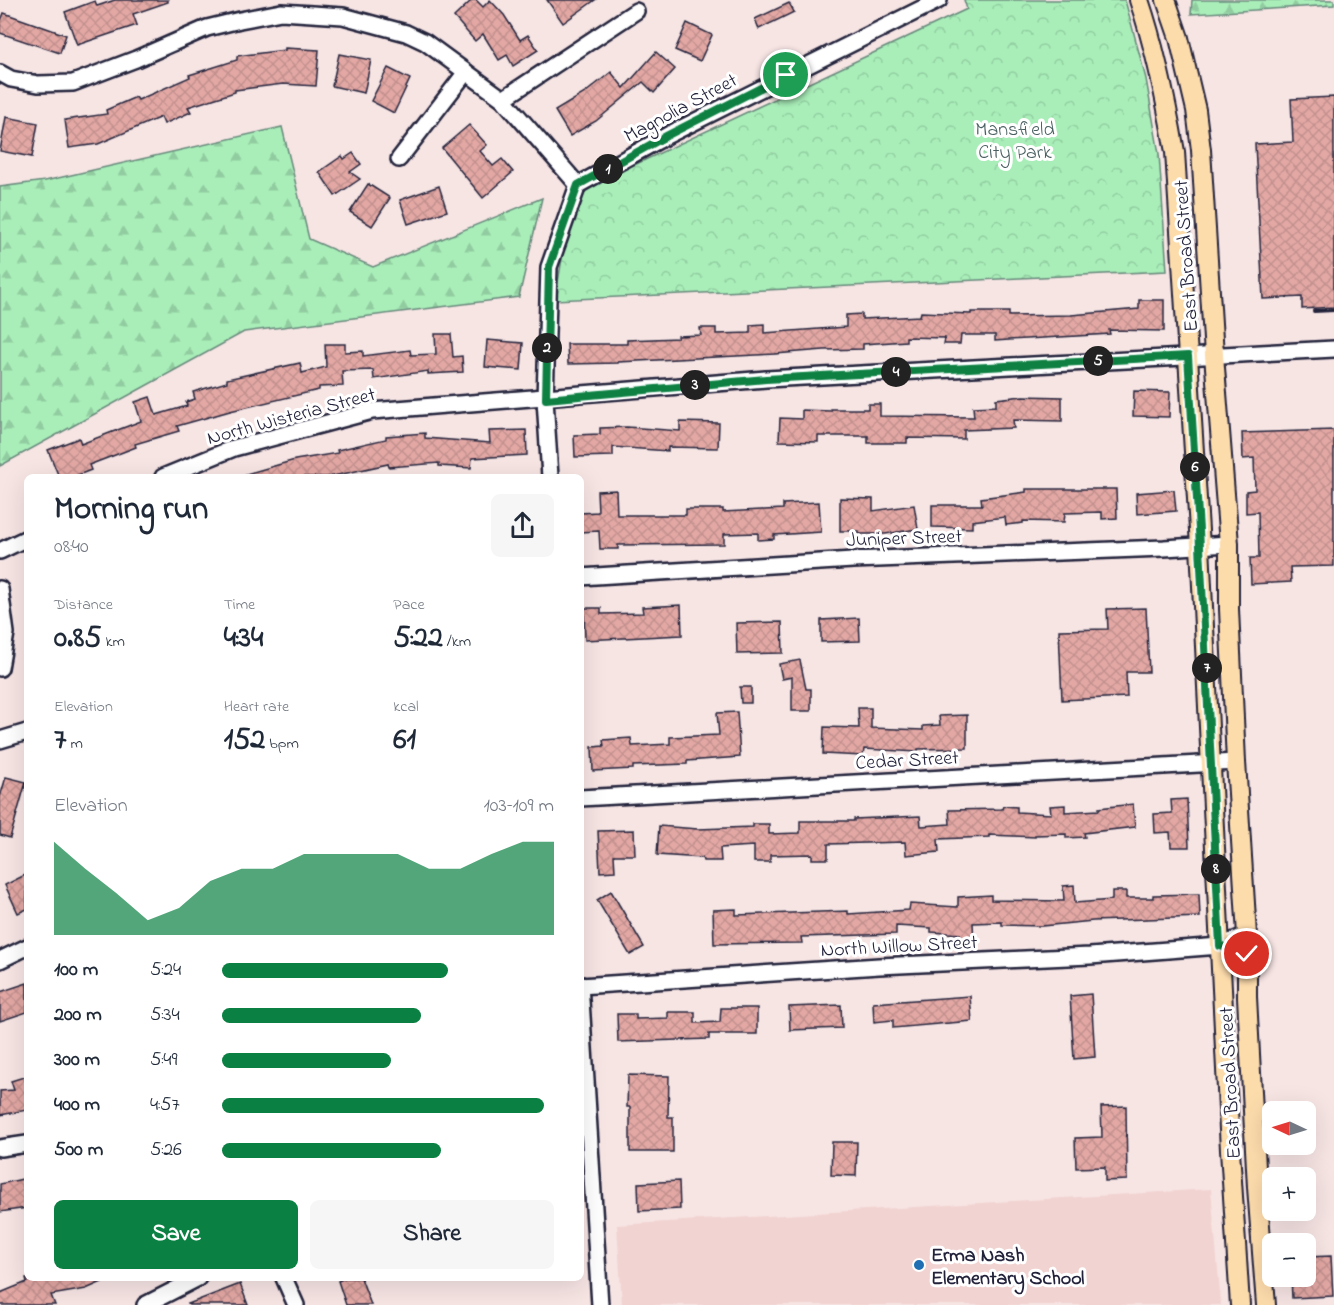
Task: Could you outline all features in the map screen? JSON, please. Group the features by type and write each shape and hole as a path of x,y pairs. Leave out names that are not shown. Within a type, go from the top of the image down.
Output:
{"main road":[{"name":"East Broad Street","path":"1139,0 1153,40 1175,152 1200,546 1230,1150 1240,1305"},
{"name":"East Broad Street","path":"1166,0 1179,38 1196,110 1201,150 1228,544 1229,609 1247,944 1255,1151 1266,1305"},
{"path":"1153,40 1179,38"},
{"path":"1175,152 1201,150"}],"street":[{"path":"343,16 344,0"},
{"name":"Magnolia Street","path":"578,185 668,135 939,0"},
{"path":"503,99 636,11"},
{"path":"0,73 10,79 38,84 73,82 136,59 207,28 281,12 343,16 406,33 425,42 503,99 578,185 549,267 546,399 550,474"},
{"path":"399,159 466,72"},
{"name":"North Wisteria Street","path":"170,474 234,447 372,411 546,399 766,379 1334,349"},
{"path":"0,551 24,539"},
{"name":"Juniper Street","path":"584,577 853,560 1228,544"},
{"path":"0,589 6,633 0,668"},
{"path":"0,740 24,733"},
{"name":"Cedar Street","path":"584,798 1236,762"},
{"name":"North Willow Street","path":"584,985 879,966 1090,956 1247,944"},
{"path":"0,960 24,948"},
{"path":"584,1112 585,1154 600,1305"},
{"path":"0,1148 24,1144"},
{"path":"145,1305 192,1281"},
{"path":"285,1281 296,1305"}],"shaded area":[{"name":"Erma Nash Elementary School","path":"1211,1189 1221,1305 622,1305 617,1225"}],"green space":[{"name":"Mansfield City Park","path":"964,0 1125,0 1146,79 1159,154 1167,271 555,300 566,235 583,189 967,9"},
{"path":"1192,0 1334,0 1334,5 1191,14"},
{"path":"282,127 309,239 373,267 542,198 519,297 244,332 0,466 0,187 45,181"}],"building":[{"path":"115,0 168,0 168,2 133,14 137,25 77,45 65,12 95,1 97,6"},
{"path":"472,0 476,0 483,7 490,0 504,15 520,40 528,35 538,50 513,66 507,55 499,60 483,34 475,41 454,17"},
{"path":"547,0 595,0 563,23"},
{"path":"789,3 794,12 759,29 755,19"},
{"path":"4,13 66,35 60,53 0,33 0,23"},
{"path":"687,23 712,35 700,61 675,50"},
{"path":"285,48 319,50 316,86 283,84 235,90 235,92 188,107 191,112 164,124 161,117 98,144 69,148 65,120 107,114 106,110 136,97 138,100 190,77 189,75 237,60 237,56 285,50"},
{"path":"656,52 675,69 654,93 643,82 596,121 570,136 555,111 585,93 611,72 624,88"},
{"path":"339,54 371,60 364,93 332,86"},
{"path":"388,68 410,79 394,113 371,101"},
{"path":"1334,97 1334,307 1302,309 1302,297 1263,299 1255,144 1293,142 1291,99"},
{"path":"6,117 38,123 32,157 0,151"},
{"path":"469,125 487,145 480,151 493,166 502,159 513,172 483,198 442,148"},
{"path":"353,153 361,164 350,172 360,179 335,196 319,172 342,156 344,159"},
{"path":"368,184 390,198 372,226 350,212"},
{"path":"439,186 447,211 408,224 400,200"},
{"path":"1139,300 1164,300 1164,331 1109,330 1110,334 995,341 995,335 961,335 960,344 944,344 945,338 906,337 906,341 863,344 863,349 568,364 567,344 627,344 627,340 678,338 678,336 701,335 700,328 716,328 716,334 750,333 750,325 764,324 764,333 846,327 846,315 862,314 862,319 920,316 921,312 971,314 971,312 1009,312 1009,316 1071,315 1139,309"},
{"path":"435,334 451,334 453,357 462,356 463,372 428,374 428,371 374,379 373,370 342,371 343,386 319,387 319,390 177,426 179,431 135,444 136,447 89,465 91,470 81,474 58,474 48,450 79,438 81,444 141,421 135,402 150,397 156,415 187,406 186,402 195,399 193,392 227,382 227,379 300,363 302,373 326,367 325,344 345,344 345,352 363,351 363,356 410,350 411,355 436,354"},
{"path":"487,340 523,343 521,370 485,367"},
{"path":"1134,391 1170,392 1169,417 1133,416"},
{"path":"1023,396 1062,397 1062,421 1013,420 1014,428 964,430 964,439 907,438 907,443 868,443 868,436 818,436 818,442 779,441 780,418 802,419 802,410 868,409 868,404 880,404 880,416 974,417 973,407 996,406 996,399"},
{"path":"680,422 719,423 718,448 668,447 668,451 613,447 613,456 575,457 574,435 600,434 600,428 627,427 680,431"},
{"path":"526,430 527,455 472,458 471,468 439,466 439,463 389,467 388,464 343,474 246,474 295,460 338,453 337,450 386,439 386,436 425,433 425,438 490,443 489,431"},
{"path":"1334,430 1334,566 1290,567 1291,582 1251,584 1250,558 1259,558 1258,512 1246,513 1246,491 1255,490 1254,458 1243,459 1242,433"},
{"path":"1026,489 1116,489 1117,518 1102,519 1102,512 1065,513 1064,522 1023,521 1023,523 1006,525 1005,517 972,521 972,528 932,527 932,505 982,505 981,498 1026,492"},
{"path":"616,490 617,515 686,515 686,509 723,509 723,512 783,509 783,504 819,502 821,532 774,535 774,539 758,540 758,533 724,534 724,544 618,545 618,549 600,549 599,531 584,532 584,513 598,512 597,491"},
{"path":"1174,490 1176,511 1137,514 1136,493"},
{"path":"840,498 873,499 873,511 914,505 918,529 885,534 840,531"},
{"path":"681,605 682,635 585,640 584,608 601,608 601,614 643,613 642,607"},
{"path":"1146,608 1149,672 1126,672 1127,697 1062,700 1059,630 1108,629 1107,609"},
{"path":"859,618 860,641 821,642 821,620"},
{"path":"782,622 783,653 737,654 736,623"},
{"path":"800,660 806,689 811,689 811,711 792,711 792,677 782,679 779,664"},
{"path":"740,687 751,687 751,703 741,703"},
{"path":"858,708 871,708 871,728 923,730 923,726 940,725 939,716 967,715 967,748 918,749 918,752 864,749 863,756 823,754 824,727 859,728"},
{"path":"737,712 740,757 687,761 687,764 633,766 633,769 593,771 592,747 604,746 603,740 631,738 632,746 670,744 670,737 719,735 717,713"},
{"path":"6,777 24,782 24,789 10,838 0,835 0,797"},
{"path":"1187,799 1189,847 1171,847 1170,832 1155,833 1154,814 1172,813 1171,800"},
{"path":"1133,804 1135,827 1084,833 1085,837 1066,838 1066,834 1035,835 1035,837 989,835 989,837 938,839 939,852 906,855 905,842 828,844 828,859 812,859 812,854 770,855 770,862 754,862 754,846 720,848 721,861 657,855 659,826 698,829 753,827 753,824 769,824 769,834 800,833 800,821 854,821 854,819 920,816 921,826 950,824 949,810 1002,809 1003,806 1017,807 1017,812 1051,814 1050,806 1065,805 1065,812 1099,810 1099,808"},
{"path":"634,830 635,855 614,855 615,871 600,872 598,831"},
{"path":"24,876 24,910 18,913 5,885"},
{"path":"1074,885 1075,903 1112,900 1112,891 1126,891 1126,898 1199,894 1200,917 1093,921 1042,926 1002,925 1002,922 973,923 974,942 961,942 960,934 931,932 931,928 896,926 896,934 801,937 802,943 714,944 713,910 736,909 736,915 848,911 848,914 909,910 910,904 958,907 958,897 991,895 991,900 1064,901 1063,886"},
{"path":"611,891 644,947 630,955 597,900"},
{"path":"24,984 24,1013 0,1021 0,992"},
{"path":"1091,994 1095,1057 1074,1059 1070,996"},
{"path":"970,996 972,1021 893,1028 893,1020 874,1022 873,1003"},
{"path":"841,1005 842,1028 790,1030 789,1007"},
{"path":"721,1008 757,1008 757,1034 709,1034 709,1039 618,1042 617,1014 636,1014 636,1019 668,1018 668,1012 695,1012 695,1023 720,1022"},
{"path":"628,1075 669,1076 668,1117 673,1117 673,1152 630,1152 630,1107 627,1107"},
{"path":"24,1077 24,1111 0,1115 0,1091 14,1090 11,1081"},
{"path":"1126,1106 1127,1180 1105,1181 1105,1167 1076,1168 1075,1138 1102,1137 1101,1107"},
{"path":"832,1142 857,1142 856,1176 831,1175"},
{"path":"24,1179 24,1208 0,1212 0,1184"},
{"path":"679,1181 680,1209 639,1211 638,1183"},
{"path":"1331,1256 1333,1296 1292,1298 1292,1287 1316,1287 1316,1257"},
{"path":"104,1281 86,1289 51,1295 55,1305 0,1305 0,1293 27,1282"},
{"path":"338,1281 362,1281 371,1305 346,1305"},
{"path":"240,1284 248,1305 188,1304"}],"railway":[{"path":"1314,311 1334,310"}],"place":[{"name":"Erma Nash Elementary School","path":"919,1265"}],"route":[{"path":"786,75 668,135 578,185 549,267 546,399 766,379 1188,356 1220,946 1247,954"}]}
